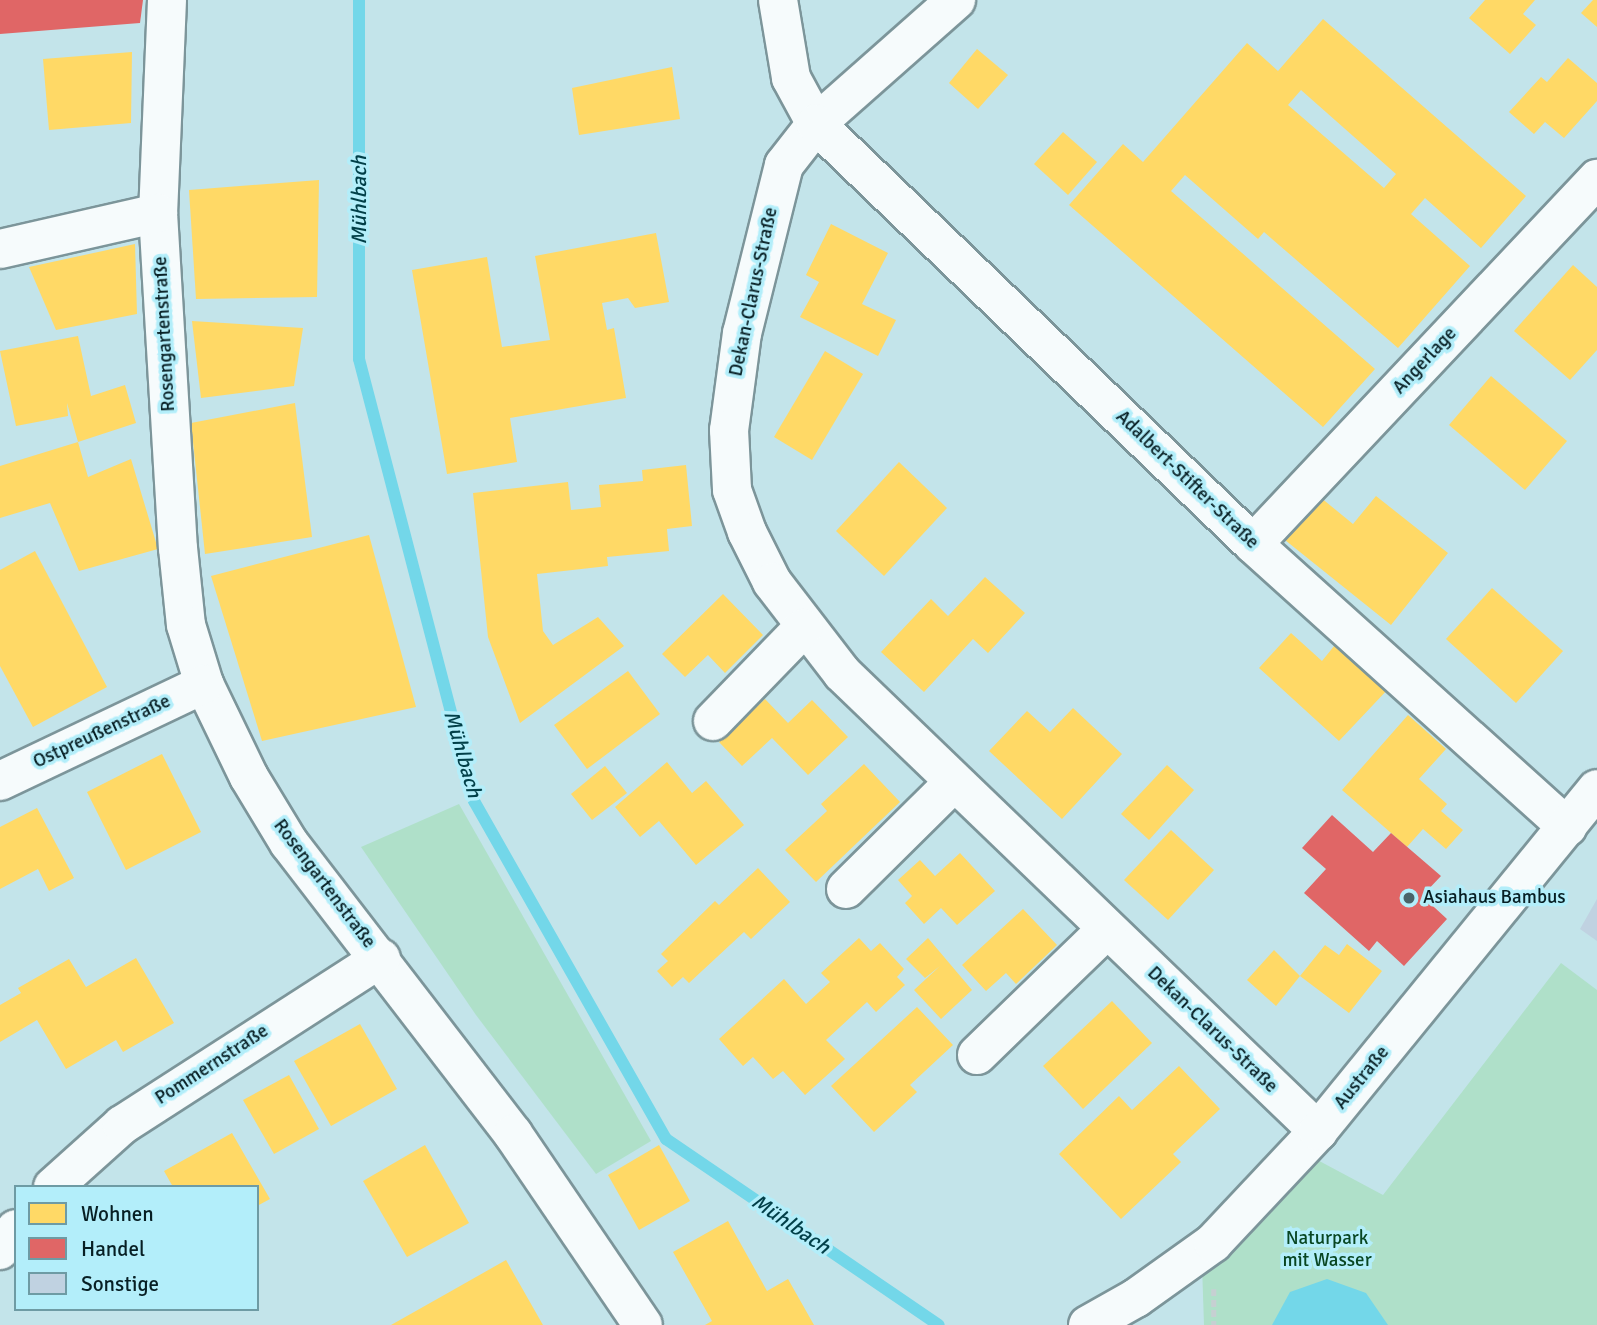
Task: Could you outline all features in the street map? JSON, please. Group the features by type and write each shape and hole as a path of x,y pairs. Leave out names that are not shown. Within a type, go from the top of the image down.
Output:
{"street":[{"name":"Rosengartenstraße","path":"167,0 158,213 178,548 186,625 205,684 248,777 289,843 381,958 513,1134 643,1325"},
{"path":"778,0 791,78 816,124"},
{"name":"Dekan-Clarus-Straße","path":"956,0 816,124 783,165 742,333 729,430 732,490 772,582 803,628 952,784 1318,1131"},
{"name":"Adalbert-Stifter-Straße","path":"816,124 1253,544 1567,827"},
{"name":"Angerlage","path":"1253,544 1597,179"},
{"path":"0,249 158,213"},
{"path":"713,720 803,628"},
{"name":"Ostpreußenstraße","path":"3,771 205,684"},
{"path":"846,889 952,784"},
{"name":"Austraße","path":"1088,1325 1136,1298 1213,1243 1318,1131 1597,789"},
{"path":"977,1055 1106,930"},
{"name":"Pommernstraße","path":"55,1185 133,1117 381,958"},
{"path":"0,1250 14,1232"}],"green space":[{"path":"459,804 651,1141 596,1174 476,1015 361,847"},
{"name":"Naturpark mit Wasser","path":"1561,963 1597,990 1597,1325 1204,1325 1202,1265 1310,1156 1383,1195"}],"water":[{"path":"1327,1279 1366,1293 1388,1325 1272,1325 1290,1292"}],"building: Wohnen":[{"path":"1485,0 1535,0 1523,14 1536,25 1510,54 1469,18"},
{"path":"1593,0 1597,0 1597,27 1581,13"},
{"path":"1323,19 1526,196 1481,248 1425,198 1411,214 1470,266 1398,348 1264,232 1258,239 1185,175 1171,191 1375,369 1323,427 1069,205 1123,144 1143,162 1247,43 1278,71","holes":["1301,90 1396,174 1384,188 1288,105"]},
{"path":"977,49 1008,75 978,109 949,83"},
{"path":"132,52 131,123 49,130 43,59"},
{"path":"1568,58 1597,83 1597,101 1564,138 1545,122 1534,134 1509,112 1541,77 1547,82"},
{"path":"672,67 680,119 579,135 572,88"},
{"path":"1063,132 1097,162 1068,195 1034,164"},
{"path":"319,180 317,297 196,299 189,190"},
{"path":"831,224 888,253 862,304 896,320 878,356 800,317 819,282 806,275"},
{"path":"656,233 669,302 635,308 628,298 602,303 607,330 614,328 626,398 510,418 517,462 447,474 412,270 487,257 502,347 550,340 535,256"},
{"path":"135,244 137,314 56,330 29,267"},
{"path":"1573,265 1597,287 1597,350 1570,380 1514,331"},
{"path":"192,321 303,328 294,386 201,398"},
{"path":"78,336 91,396 125,385 136,423 78,442 67,403 68,416 16,426 0,351"},
{"path":"825,351 863,374 812,460 774,437"},
{"path":"1491,376 1567,441 1525,490 1449,425"},
{"path":"295,403 312,537 205,554 191,423"},
{"path":"78,442 88,477 131,459 158,549 79,571 50,503 0,518 0,466"},
{"path":"899,462 947,508 884,576 836,531"},
{"path":"686,465 692,526 667,529 669,551 607,557 608,566 537,574 543,631 553,645 598,617 624,646 520,723 488,637 473,493 568,482 571,510 601,507 599,485 643,481 642,470"},
{"path":"1376,496 1448,553 1391,625 1285,540 1320,497 1353,524"},
{"path":"369,535 416,707 262,741 211,576"},
{"path":"35,551 107,687 33,727 0,666 0,570"},
{"path":"985,577 1025,613 988,653 973,639 924,692 881,652 931,599 948,616"},
{"path":"1492,588 1563,651 1516,703 1446,639"},
{"path":"723,594 763,635 725,673 708,655 685,677 662,654"},
{"path":"1291,633 1322,661 1339,640 1390,687 1339,741 1259,668"},
{"path":"628,671 660,714 587,769 554,725"},
{"path":"765,699 788,723 812,700 848,737 808,775 772,738 742,766 719,742"},
{"path":"1073,708 1122,754 1062,819 989,751 1027,711 1050,732"},
{"path":"1408,715 1446,749 1419,779 1447,804 1441,811 1463,830 1446,849 1423,829 1407,847 1342,790"},
{"path":"162,754 201,832 126,870 87,792"},
{"path":"667,762 692,793 706,781 744,825 696,865 659,821 640,837 615,807"},
{"path":"864,764 900,802 816,882 785,850 827,811 821,804"},
{"path":"1167,765 1194,790 1149,840 1121,814"},
{"path":"605,766 627,793 592,820 571,794"},
{"path":"37,808 74,878 49,891 38,869 0,889 0,827"},
{"path":"1171,830 1214,870 1168,920 1124,880"},
{"path":"960,853 995,891 957,925 941,908 924,924 905,903 912,896 898,880 920,860 935,876"},
{"path":"758,868 790,902 751,939 744,932 689,983 683,977 672,987 657,971 668,961 661,954 715,901 719,905"},
{"path":"1023,909 1057,945 1016,984 1006,973 986,991 962,965"},
{"path":"859,938 871,951 880,943 904,969 897,977 905,985 876,1012 867,1002 826,1040 845,1059 805,1095 783,1071 773,1079 753,1057 743,1066 719,1039 784,979 806,1004 830,982 821,973"},
{"path":"928,938 972,990 941,1019 914,990 940,966 925,978 906,959"},
{"path":"1347,944 1382,971 1349,1013 1300,976 1325,945 1339,955"},
{"path":"1274,950 1300,976 1276,1006 1247,980"},
{"path":"136,958 174,1023 123,1052 116,1040 66,1069 37,1020 0,1042 0,1005 21,993 18,988 69,959 86,987"},
{"path":"1112,1001 1152,1043 1083,1109 1043,1066"},
{"path":"917,1007 953,1045 910,1085 917,1092 874,1132 831,1086"},
{"path":"360,1024 397,1089 331,1126 294,1061"},
{"path":"1179,1066 1220,1109 1173,1154 1181,1162 1121,1219 1059,1154 1119,1096 1132,1110"},
{"path":"289,1075 319,1129 274,1154 243,1100"},
{"path":"232,1133 270,1199 259,1205 259,1185 172,1185 164,1171"},
{"path":"425,1145 469,1223 407,1257 363,1181"},
{"path":"659,1145 690,1201 639,1230 608,1175"},
{"path":"728,1221 767,1291 788,1279 814,1325 705,1325 712,1321 673,1252"},
{"path":"506,1260 543,1325 391,1325 446,1294"}],"building: Handel":[{"path":"0,0 143,0 140,23 0,34"},
{"path":"1332,815 1373,852 1391,833 1441,876 1422,896 1447,919 1404,966 1377,941 1369,951 1304,893 1326,869 1302,848"}],"building: Sonstige":[{"path":"1597,899 1597,941 1580,929"}],"waterway":[{"name":"Mühlbach","path":"359,0 359,359 474,801 666,1139 939,1325"}],"place":[{"name":"Asiahaus Bambus","path":"1409,898"}]}
